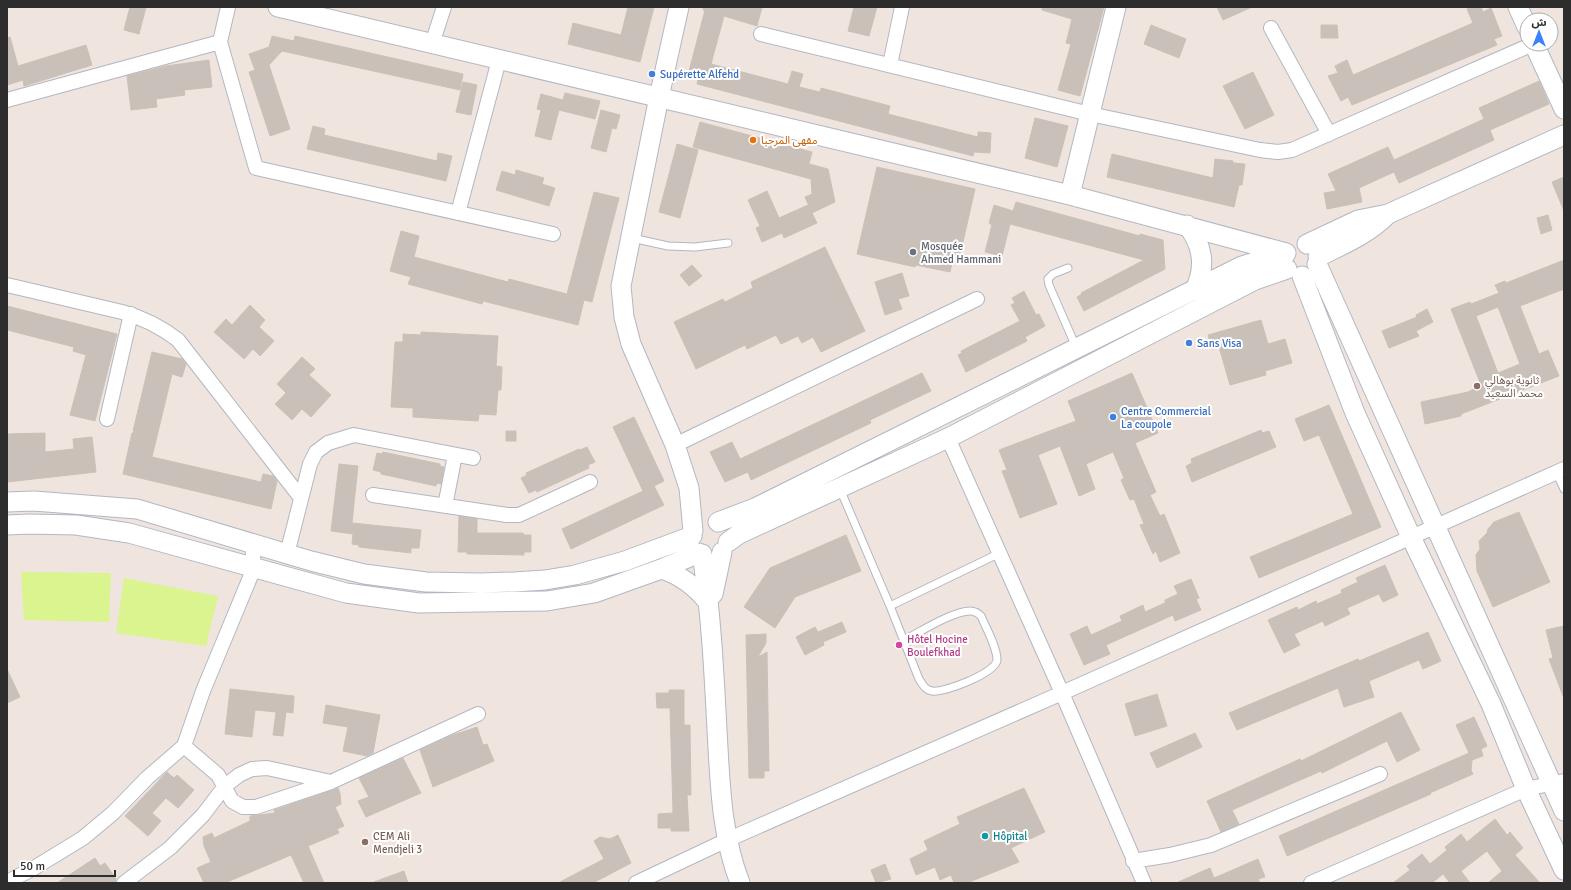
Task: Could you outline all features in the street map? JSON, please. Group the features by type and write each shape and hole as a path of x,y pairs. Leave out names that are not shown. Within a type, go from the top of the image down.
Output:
{"main road":[{"path":"278,7 1070,195 1186,225 1290,263 1310,274 1314,255 1358,220 1388,214 1564,135"},
{"path":"679,7 659,97 621,286 624,317 631,344 675,445 689,488 709,608 720,788 727,840 740,883"},
{"path":"1070,195 1116,7"},
{"path":"1538,52 1564,109"},
{"path":"1186,225 1198,242 1202,261 1199,281 1195,290"},
{"path":"1564,811 1558,782 1435,526 1314,255 1294,244 1290,263 1410,537 1491,704 1526,789 1564,870"},
{"path":"7,525 76,525 129,533 346,593 419,603 547,601 594,593 661,569 697,543 701,522 707,520 717,521 755,508 1248,264 1290,263"},
{"path":"697,543 710,557 717,556 739,534 840,489 948,438 1290,263"},
{"path":"689,488 717,521 726,529 728,535 714,582 709,608"},
{"path":"7,502 34,501 137,509 287,554 364,574 426,582 480,583 545,580 591,571 646,554 697,543"},
{"path":"661,569 688,581 702,594 709,608"}],"street":[{"path":"228,7 220,42 256,168 553,234"},
{"path":"432,44 444,7"},
{"path":"890,65 902,7"},
{"path":"1272,28 1329,134"},
{"path":"760,34 1090,114 1260,150 1278,152 1292,150 1519,51"},
{"path":"7,100 220,42"},
{"path":"458,213 498,60"},
{"path":"7,285 131,314 161,327 178,340 301,498"},
{"path":"675,445 977,299"},
{"path":"107,419 131,314"},
{"path":"287,554 310,464 316,452 328,443 354,435 473,458"},
{"path":"948,438 1062,693 1133,861 1144,883"},
{"path":"445,506 455,455"},
{"path":"636,883 727,840 1062,693 1560,470"},
{"path":"373,496 507,516 519,515 590,482"},
{"path":"7,882 34,868 83,838 113,813 147,778 184,746 203,691 254,568 252,543"},
{"path":"184,746 218,775 232,801 243,807 256,807 331,782 478,714"},
{"path":"124,883 170,848 203,815 225,786 239,774 252,769 267,768 331,782"},
{"path":"1133,861 1170,855 1211,845 1380,774"},
{"path":"1312,883 1526,789 1558,782"}],"lane":[{"path":"630,238 668,246 695,247 728,243"},
{"path":"1068,268 1053,274 1048,279 1049,285 1076,349"},
{"path":"1560,470 1564,489"},
{"path":"840,489 890,606 919,680 925,689 933,691 943,690 986,673 995,665 997,660 995,650 981,616 977,612 970,610 952,615 904,640"},
{"path":"890,606 1000,553"}],"green space":[{"path":"21,572 111,573 109,622 24,620"},
{"path":"124,578 218,596 206,646 116,633"}],"building":[{"path":"130,7 146,7 139,34 124,30"},
{"path":"628,7 654,7 640,62 568,44 573,23 621,35"},
{"path":"703,7 762,7 757,26 724,16 711,64 788,84 792,71 803,74 799,87 820,92 821,88 890,106 888,114 978,137 978,132 991,133 990,153 974,152 973,156 697,84 698,78 688,75 705,10 703,10"},
{"path":"854,7 877,7 869,36 848,31"},
{"path":"1042,7 1104,7 1080,96 1058,90 1071,44 1066,43 1072,19 1042,10"},
{"path":"1217,7 1252,7 1223,20"},
{"path":"1481,7 1483,12 1491,8 1502,36 1494,39 1497,45 1352,105 1348,97 1341,101 1328,76 1338,73 1335,66 1347,60 1353,75 1473,23 1467,9"},
{"path":"1151,25 1186,39 1179,58 1144,44"},
{"path":"1321,25 1337,25 1338,38 1321,38"},
{"path":"272,36 294,41 295,36 463,74 460,90 282,51 269,65 290,129 270,136 249,72 255,70 249,54 269,47"},
{"path":"10,37 18,66 86,45 92,65 24,86 23,80 7,85 7,38"},
{"path":"209,60 212,87 184,90 185,95 156,99 157,107 131,110 127,76 166,66"},
{"path":"1253,72 1274,115 1245,129 1223,86"},
{"path":"1539,81 1549,104 1490,130 1494,140 1399,183 1394,172 1359,188 1362,202 1327,209 1324,193 1336,191 1328,174 1388,147 1394,160 1484,119 1479,108"},
{"path":"463,82 477,85 471,115 456,112"},
{"path":"565,93 600,101 595,119 559,110 551,140 535,136 541,110 537,109 541,94 563,100"},
{"path":"601,110 620,115 616,129 612,128 606,152 591,148"},
{"path":"1035,118 1068,126 1057,167 1025,158"},
{"path":"700,122 812,152 809,164 828,169 835,202 812,213 805,197 812,194 811,179 693,147"},
{"path":"313,126 325,129 324,135 437,161 438,153 452,156 446,181 307,149"},
{"path":"677,144 698,150 680,218 659,212"},
{"path":"1112,154 1213,178 1215,159 1233,161 1233,163 1245,164 1242,185 1239,185 1234,207 1107,177"},
{"path":"877,167 975,189 958,264 952,263 950,272 916,265 915,267 857,254"},
{"path":"516,170 544,178 542,184 555,188 549,206 496,190 502,171 515,175"},
{"path":"1564,177 1564,211 1552,182"},
{"path":"767,191 779,218 808,205 817,223 784,238 782,233 762,242 756,228 760,226 748,200"},
{"path":"594,192 619,198 592,302 584,300 578,325 483,301 482,304 408,284 411,277 390,271 401,231 419,236 414,257 508,282 509,279 567,294"},
{"path":"1016,202 1140,236 1140,234 1163,240 1165,269 1084,311 1077,297 1082,294 1081,293 1144,260 1010,224 1002,256 985,252 992,225 989,223 994,205 1013,211"},
{"path":"1548,215 1552,230 1541,234 1537,218"},
{"path":"825,247 865,331 821,352 813,337 802,343 798,336 781,344 776,335 747,349 745,345 696,369 674,322 723,299 725,302 753,288 751,282"},
{"path":"1564,260 1564,289 1520,306 1539,354 1548,350 1559,376 1461,414 1461,416 1425,424 1421,402 1468,392 1481,385 1451,309 1470,302 1471,304 1499,293 1495,285 1505,281 1506,283","holes":["1498,307 1520,364 1498,373 1476,316"]},
{"path":"692,265 702,276 689,286 680,275"},
{"path":"902,273 909,296 898,299 902,309 885,315 875,282"},
{"path":"1024,291 1036,315 1039,314 1045,326 1025,337 1027,341 966,372 958,355 962,353 961,351 1020,321 1011,305 1015,303 1012,298"},
{"path":"250,305 265,320 259,327 274,341 260,356 253,349 244,359 214,332 226,319 232,325"},
{"path":"7,306 117,334 95,421 70,415 86,355 73,351 74,347 7,330"},
{"path":"1427,309 1433,322 1416,331 1419,336 1389,348 1382,331 1417,317 1416,315"},
{"path":"1261,320 1268,344 1285,339 1292,363 1265,371 1266,375 1230,385 1219,347 1212,349 1208,335"},
{"path":"421,332 498,336 496,366 502,367 501,390 498,390 496,415 479,414 478,421 413,417 413,408 391,407 395,342 403,342 403,334 421,335"},
{"path":"152,352 182,359 186,364 182,377 172,374 152,457 261,482 263,474 273,476 277,481 271,509 123,474 132,433 137,432 133,431"},
{"path":"302,357 315,369 309,375 331,395 311,417 302,409 292,420 275,404 286,393 277,384"},
{"path":"922,373 931,391 870,420 871,423 751,480 748,472 725,482 710,452 732,442 740,459"},
{"path":"1132,373 1158,433 1135,443 1156,492 1150,495 1160,516 1164,514 1180,553 1160,562 1156,551 1153,554 1140,525 1144,524 1134,499 1130,500 1121,480 1124,478 1113,452 1086,464 1095,489 1079,496 1060,446 1038,455 1057,504 1020,518 1002,471 1007,470 999,450 1076,421 1068,401"},
{"path":"1329,405 1381,527 1259,578 1250,557 1353,514 1319,435 1304,441 1295,419"},
{"path":"634,417 664,481 654,486 664,505 571,549 562,529 643,491 613,427"},
{"path":"1261,430 1262,433 1269,431 1276,447 1192,482 1186,466 1192,463 1191,459"},
{"path":"506,431 516,431 516,441 506,441"},
{"path":"45,433 45,452 74,449 73,439 92,437 96,472 7,482 7,434"},
{"path":"587,447 595,462 588,465 589,468 537,492 536,490 529,493 521,478 527,475 526,473 579,449 580,450"},
{"path":"383,452 440,464 440,466 444,467 441,484 437,483 436,486 381,474 381,472 373,470 377,453 382,454"},
{"path":"339,464 358,466 352,523 421,530 419,548 411,548 411,553 359,547 359,545 352,544 353,534 331,531"},
{"path":"1519,512 1550,582 1493,607 1477,571 1476,555 1480,549 1479,541 1487,533 1488,529 1494,522"},
{"path":"459,516 477,519 477,533 523,533 524,535 531,535 531,552 524,552 524,555 467,554 467,552 458,552"},
{"path":"846,535 861,571 795,597 775,628 744,607 770,568"},
{"path":"1385,565 1398,595 1383,602 1379,594 1347,608 1350,614 1325,626 1323,621 1294,634 1300,645 1284,653 1268,620 1297,607 1298,610 1316,601 1317,604 1342,593 1341,590 1358,582 1356,578"},
{"path":"1191,579 1199,598 1196,599 1201,610 1175,621 1173,615 1106,645 1110,654 1084,665 1070,634 1087,626 1091,635 1122,621 1120,616 1143,605 1145,612 1165,603 1165,600 1178,594 1174,586"},
{"path":"842,622 846,632 823,642 824,645 805,655 796,637 815,627 818,632"},
{"path":"1564,626 1563,696 1549,659 1553,658 1546,630"},
{"path":"1428,632 1441,661 1423,669 1419,660 1369,681 1374,697 1344,707 1338,688 1237,730 1229,713 1358,659 1359,661"},
{"path":"766,634 766,643 758,657 767,652 769,771 764,771 764,778 749,778 746,635"},
{"path":"7,669 20,697 7,703"},
{"path":"230,689 294,696 293,713 286,712 283,736 273,735 276,712 255,710 252,737 225,734"},
{"path":"669,690 684,690 684,725 690,725 691,795 687,795 689,831 671,831 671,828 658,828 658,814 673,813 670,708 657,708 656,693 669,693"},
{"path":"1157,694 1167,726 1135,736 1125,704"},
{"path":"326,705 380,715 373,753 367,756 343,751 348,727 323,723"},
{"path":"1401,712 1420,750 1397,762 1387,741 1322,773 1321,771 1232,810 1239,824 1221,832 1207,801 1300,759 1301,761"},
{"path":"1474,717 1487,746 1481,749 1483,756 1472,760 1471,770 1473,774 1430,793 1431,794 1287,856 1279,836 1469,753 1456,725"},
{"path":"477,727 483,745 487,744 494,761 433,787 420,750 453,735"},
{"path":"1195,733 1202,747 1157,768 1150,753"},
{"path":"403,758 421,793 366,817 358,801 369,797 359,778"},
{"path":"167,772 174,778 177,775 194,790 178,808 166,798 152,813 161,821 148,836 125,816"},
{"path":"338,788 341,804 335,807 344,826 337,829 339,833 308,846 324,883 304,883 291,855 225,883 204,883 197,868 211,862 204,846 203,837 212,833 214,838 250,821 250,816 275,813 274,810"},
{"name":"Hôpital","path":"1024,788 1045,832 1011,848 1019,862 967,883 954,883 951,875 940,880 935,867 916,875 910,859 928,850 924,841 960,824 957,817"},
{"path":"1495,819 1507,835 1510,832 1523,848 1515,855 1540,883 1488,883 1502,871 1487,851 1461,871 1470,883 1450,883 1443,874 1432,883 1393,883 1410,870 1407,866 1422,854 1430,864 1447,850 1445,847 1461,834 1467,842"},
{"path":"618,835 631,863 593,883 558,883 604,859 594,841 600,837 610,839"},
{"path":"95,858 100,866 105,863 116,879 116,883 57,883"},
{"path":"1258,859 1265,877 1258,879 1260,883 1176,883 1210,868 1214,878"},
{"path":"885,864 891,879 876,883 871,870"},
{"path":"404,871 408,883 374,883 374,882"}],"place":[{"name":"Supérette Alfehd","path":"652,74"},
{"name":"مقهى المرحبا","path":"753,140"},
{"name":"Mosquée Ahmed Hammani","path":"913,252"},
{"name":"Sans Visa","path":"1189,343"},
{"name":"ثانوية بوهالي محمد السعيد","path":"1477,386"},
{"name":"Centre Commercial La coupole","path":"1113,417"},
{"name":"Hôtel Hocine Boulefkhad","path":"899,645"},
{"name":"Hôpital","path":"985,836"},
{"name":"CEM Ali Mendjeli 3","path":"365,842"}]}
